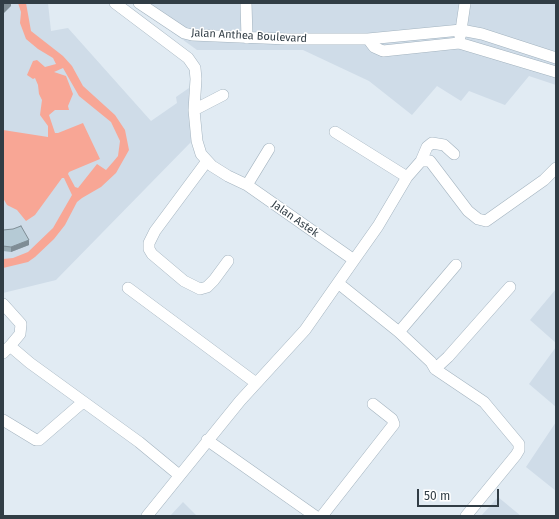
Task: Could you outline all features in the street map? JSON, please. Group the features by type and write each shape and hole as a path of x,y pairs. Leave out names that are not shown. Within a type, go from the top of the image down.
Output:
{"street":[{"name":"Jalan Astek","path":"115,3 188,58 194,68 196,79 194,110 197,141 201,154 207,161 228,176 246,185 354,260"},
{"name":"Jalan Anthea Boulevard","path":"140,3 184,33 192,35 247,38 368,39 461,30 482,34 556,58"},
{"path":"246,3 247,38"},
{"path":"459,43 465,3"},
{"path":"368,39 374,47 383,51 459,43 556,72"},
{"path":"194,110 223,95"},
{"path":"336,132 407,177"},
{"path":"147,516 207,440 256,383 305,330 378,226 407,177 421,161 427,147 432,143 444,145 454,154"},
{"path":"246,185 269,149"},
{"path":"207,161 155,231 149,243 149,249 152,254 184,281 200,289 207,287 228,261"},
{"path":"421,161 430,161 468,211 486,221 544,180 556,168"},
{"path":"544,180 553,180 556,182"},
{"path":"399,332 456,265"},
{"path":"338,283 399,332 431,362 435,369 484,402 519,444 519,450 516,455 466,516"},
{"path":"435,369 448,357 510,287"},
{"path":"128,288 256,383"},
{"path":"3,304 21,324 20,334 6,349 139,442 179,474"},
{"path":"3,420 36,440 39,440 83,402"},
{"path":"322,516 393,426 392,419 373,404"},
{"path":"207,440 315,516"}],"shaded area":[{"path":"3,3 48,3 51,31 68,28 151,121 177,103 176,97 189,88 191,142 56,280 3,293"},
{"path":"18,3 26,3 31,31 63,56 72,66 83,86 115,115 125,130 129,150 116,173 101,187 77,202 65,225 54,239 35,257 28,262 3,268 3,259 13,258 28,252 53,228 72,195 64,178 62,178 35,215 26,221 17,210 7,205 3,198 3,130 48,137 48,126 40,115 42,100 39,94 38,85 35,78 33,79 27,75 33,61 37,60 45,67 56,64 53,58 38,49 26,39 20,23 21,12","holes":["63,68 79,96 111,122 120,141 118,156 106,170 97,164 78,188 75,187 68,174 69,172 100,159 83,123 55,133 49,115 55,110 69,110 68,106 73,94 66,76 54,72"]},
{"path":"132,3 556,3 556,85 529,76 505,105 469,91 461,101 437,86 412,115 369,81 303,50 197,50"},
{"path":"556,289 556,343 530,320"},
{"path":"556,347 556,407 529,384"},
{"path":"556,422 556,491 526,467"},
{"path":"498,497 521,516 481,516"},
{"path":"183,502 197,516 170,516"}],"building":[{"path":"21,226 29,240 11,247 3,246 3,230"}]}
